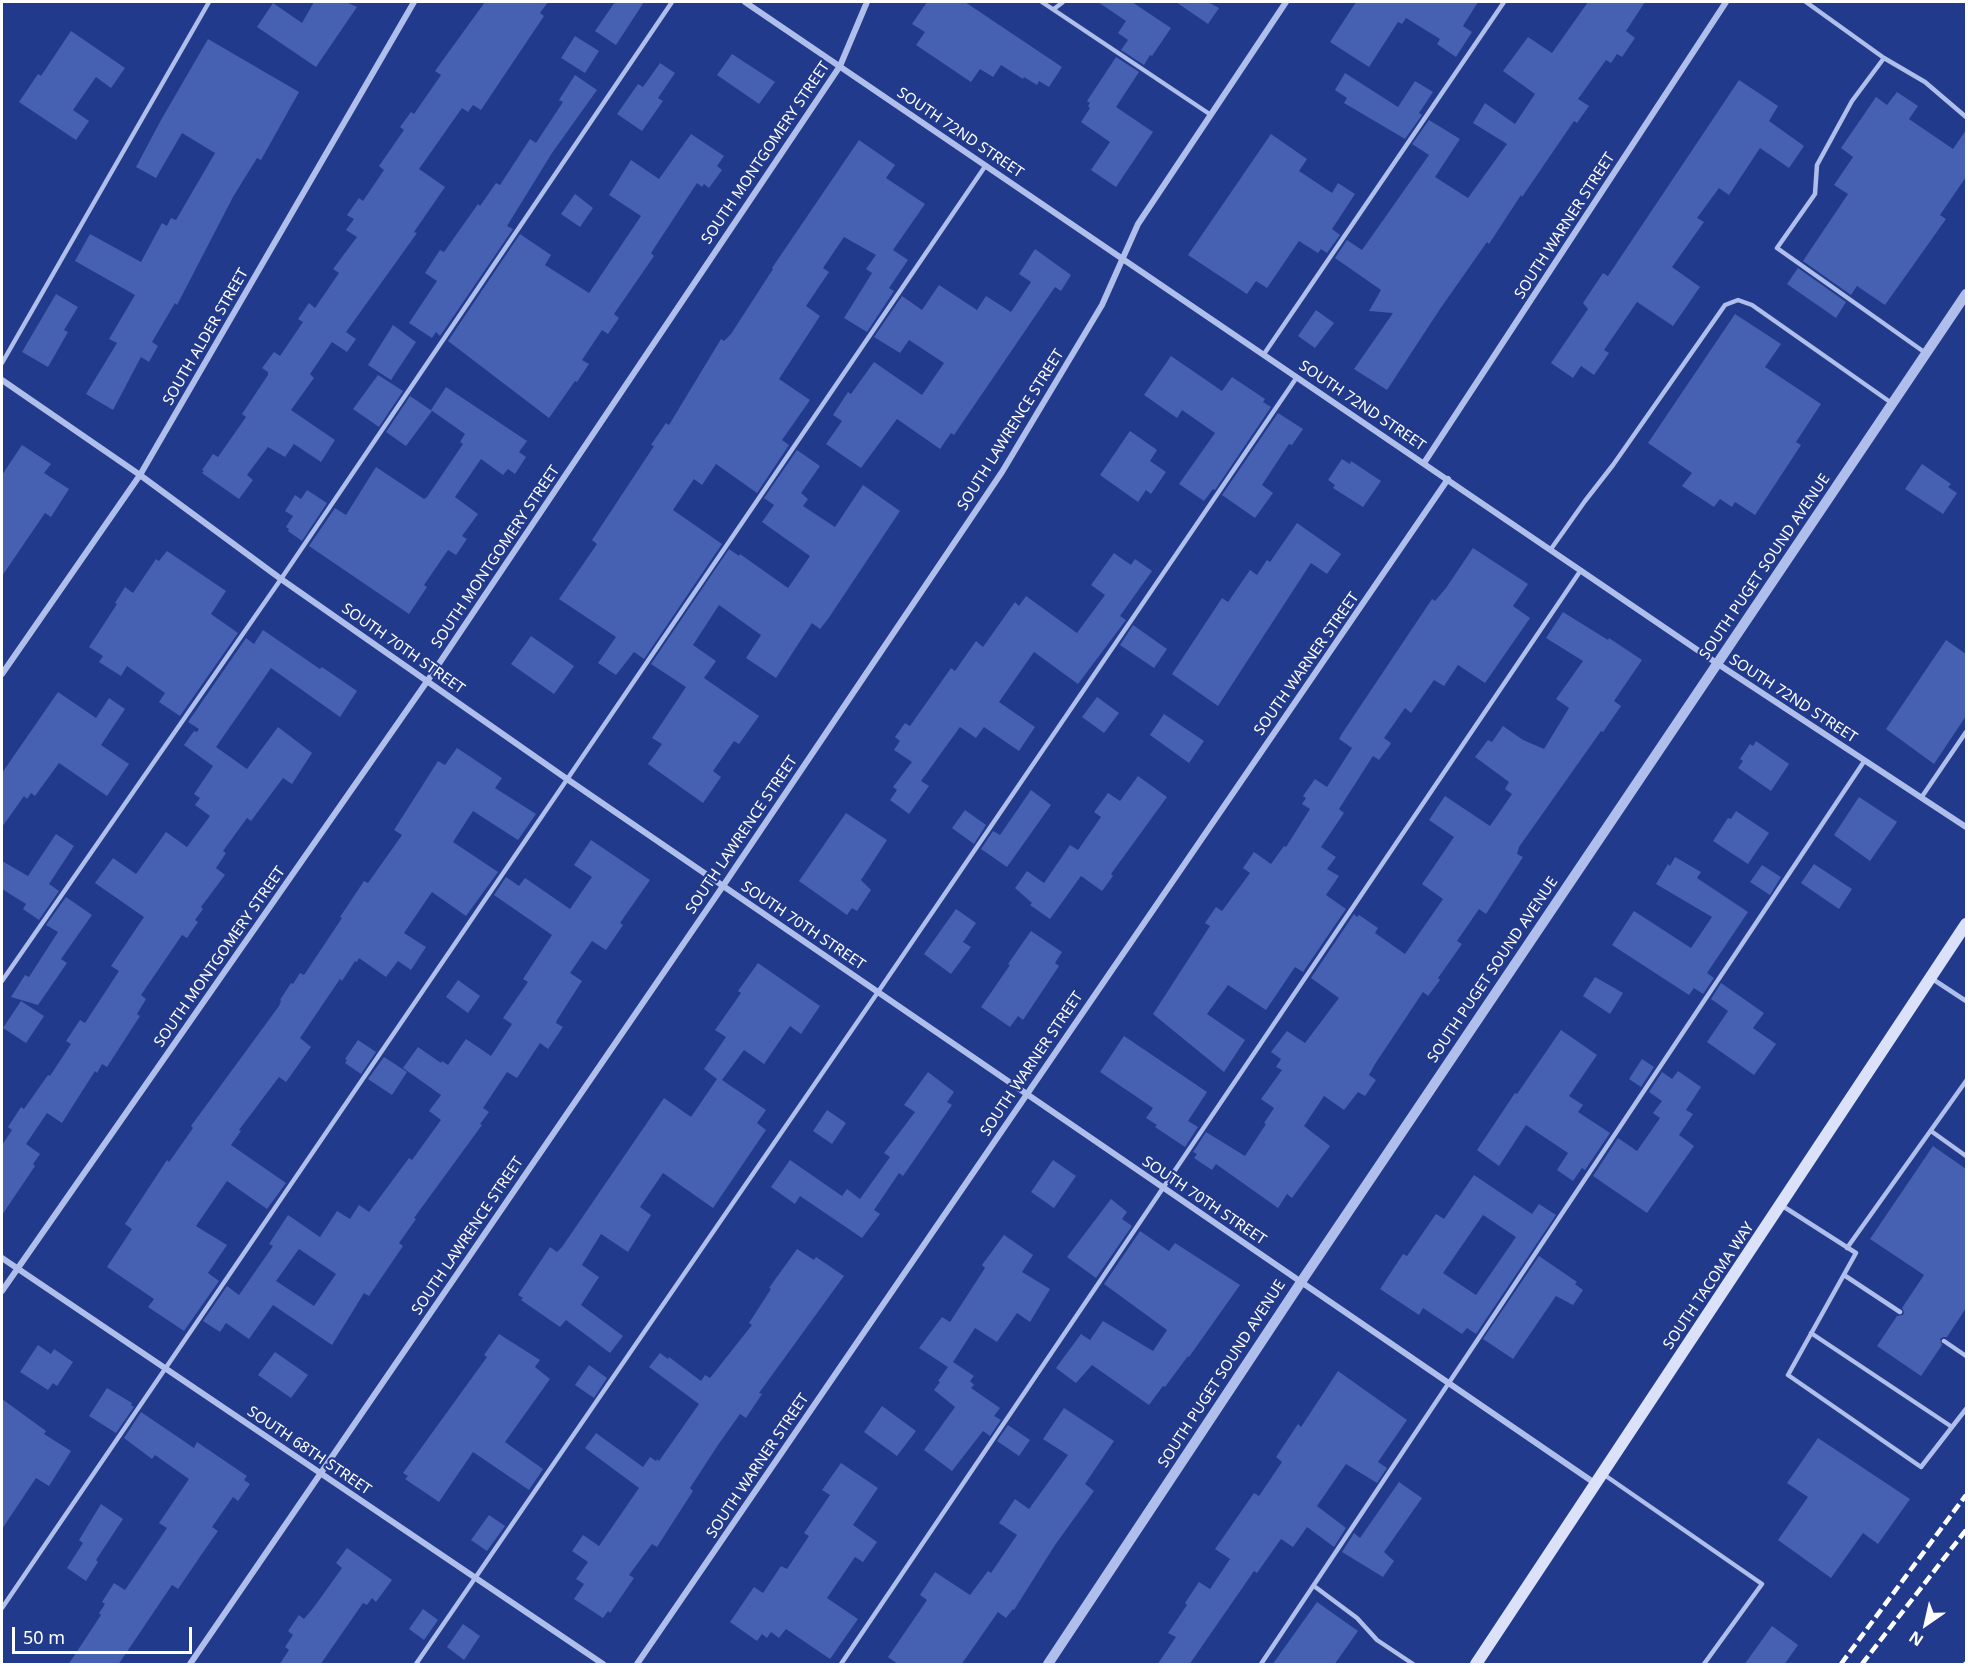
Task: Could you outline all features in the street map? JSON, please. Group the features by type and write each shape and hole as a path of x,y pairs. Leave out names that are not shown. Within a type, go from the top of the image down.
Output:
{"main road":[{"name":"SOUTH TACOMA WAY","path":"1476,1665 1966,924"}],"street":[{"name":"SOUTH ALDER STREET","path":"2,674 140,474 414,2"},
{"name":"SOUTH 72ND STREET","path":"745,2 1123,257 1718,664 1966,827"},
{"name":"SOUTH MONTGOMERY STREET","path":"2,1291 428,680 840,66 867,2"},
{"name":"SOUTH LAWRENCE STREET","path":"190,1665 723,886 1002,472 1102,305 1138,224 1286,2"},
{"name":"SOUTH WARNER STREET","path":"1424,463 1726,2"},
{"name":"SOUTH PUGET SOUND AVENUE","path":"1048,1665 1301,1282 1966,294"},
{"name":"SOUTH 70TH STREET","path":"2,380 140,474 281,579 567,779 1449,1383 1599,1479"},
{"name":"SOUTH WARNER STREET","path":"637,1665 1448,479"},
{"name":"SOUTH 68TH STREET","path":"2,1258 603,1665"}],"lane":[{"path":"2,363 209,2"},
{"path":"2,981 281,579 672,2"},
{"path":"1042,2 1211,115"},
{"path":"1054,9 1063,2"},
{"path":"1264,354 1504,2"},
{"path":"1806,2 1884,58 1925,82 1966,117"},
{"path":"1884,58 1852,101 1817,165 1815,194 1777,248 1927,354"},
{"path":"2,1608 986,165"},
{"path":"1551,549 1725,305 1738,300 1752,305 1893,404"},
{"path":"416,1665 1297,376"},
{"path":"841,1665 1581,570"},
{"path":"1921,798 1966,732"},
{"path":"1261,1665 1865,760"},
{"path":"1931,978 1966,1001"},
{"path":"1847,1248 1966,1081"},
{"path":"1931,1131 1966,1156"},
{"path":"1781,1205 1856,1253 1788,1375 1921,1467 1966,1408"},
{"path":"1844,1275 1900,1312"},
{"path":"1811,1333 1952,1427"},
{"path":"1944,1341 1966,1356"},
{"path":"1599,1479 1762,1584 1704,1665"},
{"path":"1314,1586 1357,1618 1377,1640 1413,1665"}],"building":[{"path":"314,2 346,2 357,7 316,67 257,27 273,3 302,23"},
{"path":"485,2 548,2 540,13 544,16 481,110 473,105 468,112 462,108 419,169 445,187 414,232 417,233 346,332 356,339 347,352 332,342 310,374 314,378 291,410 335,440 321,462 294,444 285,457 268,447 247,475 253,480 239,499 202,473 204,471 202,470 213,454 218,457 246,417 242,414 268,375 268,372 262,368 274,352 280,356 303,322 298,319 309,303 315,308 339,273 333,269 357,237 346,230 354,219 347,215 359,198 363,201 384,170 379,166 404,130 400,127 411,112 414,114 441,75 435,71"},
{"path":"615,2 644,2 616,45 595,31"},
{"path":"927,2 965,2 1062,67 1049,87 1039,81 1037,85 1024,77 1023,79 1001,65 993,77 980,69 971,82 916,45 925,32 912,24"},
{"path":"1098,2 1132,2 1171,28 1144,65 1121,50 1128,40 1118,33 1126,21"},
{"path":"1176,2 1208,2 1219,8 1208,24"},
{"path":"1356,2 1478,2 1463,26 1472,32 1456,57 1437,44 1440,39 1406,18 1402,24 1398,22 1369,67 1330,42"},
{"path":"1588,2 1645,2 1626,31 1635,38 1622,57 1617,54 1611,63 1606,60 1578,99 1589,106 1577,123 1574,121 1489,244 1487,242 1387,390 1354,369 1393,313 1369,311 1381,290 1335,258 1347,240 1362,250 1429,155 1412,144 1429,120 1460,139 1435,177 1468,198 1507,144 1473,123 1485,103 1515,124 1535,94 1503,71 1528,37 1552,53"},
{"path":"71,31 125,68 111,88 96,77 73,110 89,121 76,140 19,102 38,74 41,76"},
{"path":"575,36 599,51 585,73 561,58"},
{"path":"208,39 299,92 261,160 257,158 233,197 177,305 175,303 152,342 158,346 149,362 141,357 113,410 86,394 117,343 109,339 135,295 75,261 90,234 141,262 162,223 167,226 171,218 176,220 215,153 182,133 156,178 136,167"},
{"path":"732,54 775,82 759,104 717,75"},
{"path":"1116,57 1139,72 1116,107 1153,132 1116,187 1091,170 1110,142 1081,122 1090,108 1088,106 1090,103 1087,101"},
{"path":"660,63 675,73 658,98 663,101 642,131 617,114 638,84 643,87"},
{"path":"1345,73 1398,107 1415,81 1433,92 1419,113 1422,115 1405,139 1344,103 1347,98 1335,90"},
{"path":"575,75 597,90 552,153 507,226 513,229 440,336 436,332 432,338 409,323 437,281 425,273 440,250 444,252 478,204 480,206 496,183 500,185 530,139 536,143 563,102 559,100"},
{"path":"1739,80 1778,106 1769,121 1804,146 1789,168 1760,148 1729,195 1719,188 1697,218 1704,222 1672,267 1700,287 1673,326 1637,302 1604,350 1609,353 1594,375 1581,366 1573,378 1551,363 1588,309 1583,303 1603,273 1608,276"},
{"path":"1897,92 1918,106 1909,119 1953,149 1966,130 1966,177 1940,215 1946,219 1885,305 1857,286 1851,295 1803,261 1848,194 1834,185 1853,157 1841,148 1876,97 1887,105"},
{"path":"691,134 724,156 717,166 722,170 709,188 697,183 651,253 654,256 614,314 619,318 608,334 602,330 582,360 589,364 549,418 448,341 520,234 551,255 545,265 589,293 641,216 609,195 631,160 659,179"},
{"path":"1271,134 1307,159 1299,171 1332,193 1338,183 1355,194 1332,229 1340,235 1327,253 1321,249 1318,253 1299,241 1267,288 1256,281 1247,294 1188,255"},
{"path":"859,140 895,165 886,178 925,204 893,250 908,260 889,288 894,291 867,332 844,318 872,273 866,269 876,255 844,237 823,268 829,272 806,306 820,316 779,379 810,400 782,440 789,445 757,493 716,464 702,485 694,479 673,510 722,544 644,659 634,652 616,675 598,663 616,637 559,599 597,544 592,540 654,446 651,445 666,423 669,425 721,339 724,341 731,334 772,268"},
{"path":"575,194 593,208 580,227 561,214"},
{"path":"1035,249 1071,275 1061,291 1055,287 954,435 951,433 940,449 897,419 861,468 826,444 842,421 833,415 848,392 851,394 874,362 922,395 944,363 909,340 900,353 874,337 902,296 922,310 939,285 977,310 986,296 1011,312 1031,282 1019,274"},
{"path":"1798,268 1846,302 1836,318 1787,284"},
{"path":"56,294 78,307 64,330 68,332 48,367 22,352"},
{"path":"1316,310 1334,323 1315,348 1298,336"},
{"path":"1735,314 1781,344 1765,367 1821,404 1796,442 1801,445 1755,515 1735,502 1732,507 1720,499 1714,507 1682,486 1692,473 1648,443"},
{"path":"393,325 416,342 391,380 368,365"},
{"path":"1171,356 1222,391 1232,377 1265,399 1263,402 1271,407 1215,490 1213,489 1204,501 1179,484 1215,433 1182,410 1177,418 1144,395"},
{"path":"378,375 403,391 379,427 353,409"},
{"path":"446,387 527,441 519,452 526,457 515,474 508,469 503,475 481,459 455,497 478,514 462,536 467,539 456,555 448,550 424,585 427,587 409,614 309,546 335,508 346,515 376,467 424,499 427,497 463,444 460,442 465,434 431,410"},
{"path":"410,396 432,411 406,446 386,432"},
{"path":"1278,413 1303,429 1292,445 1289,444 1262,485 1273,493 1255,518 1222,495"},
{"path":"1130,431 1157,450 1150,461 1166,472 1151,494 1146,490 1138,502 1100,475"},
{"path":"22,445 51,464 44,473 69,489 51,517 45,513 2,576 2,475"},
{"path":"797,450 820,466 801,493 808,499 803,506 835,527 863,485 900,511 828,619 820,629 812,623 776,678 746,658 761,635 719,605 693,645 716,661 704,678 759,716 739,744 734,741 713,771 721,777 703,803 648,764 662,744 652,738 686,687 651,664 729,549 739,556 740,554 788,588 810,556 762,522 774,505 764,498"},
{"path":"1342,459 1350,464 1351,461 1381,481 1363,507 1333,488 1335,485 1328,480"},
{"path":"1922,464 1951,484 1948,487 1957,493 1943,514 1905,489"},
{"path":"307,490 327,503 302,541 288,531 286,527 293,516 285,511 295,495 301,499"},
{"path":"1297,523 1341,554 1327,574 1311,563 1218,706 1172,674 1222,598 1228,602 1250,570 1257,575 1267,560 1270,562"},
{"path":"1473,548 1528,584 1513,606 1530,618 1485,683 1458,665 1444,686 1434,680 1411,713 1405,708 1384,738 1391,743 1390,745 1379,760 1373,756 1339,809 1344,813 1321,847 1336,857 1327,869 1339,876 1326,895 1346,909 1303,972 1295,967 1266,1010 1228,985 1207,1014 1245,1040 1224,1072 1153,1014 1210,926 1205,923 1216,907 1222,911 1250,873 1243,868 1254,852 1271,864 1284,846 1286,847 1310,809 1302,804 1306,798 1303,796 1315,779 1327,787 1352,748 1339,739 1343,732 1432,599 1435,601 1446,588"},
{"path":"167,551 226,591 211,614 238,633 180,716 159,702 165,693 127,666 121,676 99,662 103,656 89,647 117,604 115,603 125,587 133,593 156,559 159,561"},
{"path":"1114,553 1131,565 1135,559 1152,571 1120,616 1126,620 1078,684 1034,652 999,702 1035,727 1019,751 984,727 976,738 960,727 921,781 929,786 909,814 890,800 897,790 893,787 912,762 894,750 900,741 895,737 905,723 910,726 951,668 955,671 976,641 983,647 1015,602 1019,606 1026,596 1077,633 1105,595 1091,585"},
{"path":"1563,612 1642,660 1614,701 1621,706 1519,847 1517,854 1523,857 1486,914 1479,909 1457,941 1462,944 1438,978 1440,980 1428,996 1423,992 1375,1064 1369,1075 1376,1080 1365,1096 1358,1092 1344,1110 1324,1096 1304,1126 1330,1146 1292,1198 1287,1194 1278,1208 1216,1164 1212,1170 1194,1158 1197,1154 1193,1152 1206,1132 1245,1156 1274,1108 1261,1099 1282,1070 1276,1067 1281,1059 1271,1052 1287,1031 1305,1043 1339,998 1311,978 1354,914 1378,928 1375,933 1405,954 1443,899 1422,884 1454,837 1429,820 1445,796 1490,826 1512,794 1505,789 1509,782 1475,757 1488,740 1492,742 1503,726 1523,740 1544,749 1569,708 1556,699 1583,661 1546,638"},
{"path":"1133,625 1167,649 1154,668 1120,645"},
{"path":"263,630 357,691 340,717 271,668 216,747 247,769 278,727 312,753 292,784 283,778 251,821 247,818 223,851 226,853 216,868 225,875 201,907 203,909 195,920 198,922 187,938 182,935 141,995 146,999 137,1014 140,1016 107,1067 102,1064 97,1073 95,1071 62,1123 47,1113 26,1144 40,1154 33,1164 35,1166 2,1215 2,1145 12,1130 8,1127 21,1107 24,1109 48,1075 50,1076 71,1044 66,1041 80,1020 85,1023 119,971 111,966 144,917 95,883 113,858 136,874 166,832 187,847 210,816 195,805 200,798 194,794 213,766 184,745 194,731 197,732 199,729 188,722 246,638 254,644"},
{"path":"531,636 574,666 554,694 511,664"},
{"path":"1946,640 1966,654 1966,716 1934,764 1886,729"},
{"path":"58,692 96,718 109,698 125,709 101,745 129,764 107,796 59,763 35,796 31,793 27,799 24,796 2,827 2,773"},
{"path":"1097,697 1119,713 1104,733 1082,717"},
{"path":"1164,714 1204,741 1189,763 1150,735"},
{"path":"1756,741 1789,764 1771,791 1738,768 1743,761 1740,759 1750,744 1753,746"},
{"path":"457,748 502,778 495,788 536,814 518,840 473,811 453,842 498,872 466,916 432,892 404,933 426,947 411,970 398,961 386,977 359,958 342,981 340,979 300,1038 311,1047 286,1082 279,1077 239,1130 241,1131 231,1145 286,1183 267,1209 227,1181 196,1226 227,1245 208,1273 219,1281 184,1331 148,1307 154,1299 107,1267 132,1229 125,1224 167,1160 169,1162 193,1128 191,1126 279,1006 280,1000 291,983 293,984 300,973 304,975 364,881 368,883 402,835 394,830 438,761 445,765"},
{"path":"1138,776 1167,797 1111,874 1113,876 1102,891 1081,876 1050,919 1030,905 1032,903 1015,888 1027,871 1044,883 1070,845 1078,850 1101,817 1094,812 1108,793 1120,801"},
{"path":"1031,790 1051,805 1007,867 981,849 993,831 1000,835"},
{"path":"1859,797 1897,822 1870,861 1834,835"},
{"path":"965,810 986,825 974,844 952,828"},
{"path":"1736,811 1769,833 1748,864 1713,841 1728,818 1731,819"},
{"path":"846,813 887,840 861,880 871,890 857,911 852,908 847,915 799,881"},
{"path":"56,834 74,846 49,884 59,891 39,920 23,909 26,904 2,889 2,861 28,876"},
{"path":"591,840 650,880 620,923 623,925 606,950 592,941 570,973 582,981 557,1020 556,1023 563,1027 548,1049 540,1043 517,1078 507,1072 483,1108 489,1112 480,1124 482,1125 414,1218 416,1219 399,1243 403,1246 369,1296 364,1293 332,1345 273,1305 249,1339 226,1323 220,1332 203,1321 227,1286 239,1295 273,1246 269,1244 288,1215 320,1237 337,1211 350,1219 359,1205 369,1212 409,1158 412,1160 441,1120 429,1111 441,1095 403,1068 418,1047 441,1063 442,1061 448,1065 466,1039 491,1056 512,1024 503,1018 528,982 523,979 552,935 494,895 506,877 519,886 525,878 570,909 592,877 574,865","holes":["299,1249 336,1274 314,1306 276,1281"]},
{"path":"1675,857 1701,872 1697,878 1748,912 1707,973 1714,978 1703,994 1694,988 1689,995 1612,945 1634,911 1691,948 1712,917 1656,884"},
{"path":"1814,864 1852,889 1839,909 1801,883"},
{"path":"1762,865 1781,877 1770,895 1750,882"},
{"path":"66,897 92,915 61,959 67,963 38,1005 11,997 25,975 29,977 58,932 46,925"},
{"path":"956,909 976,923 963,942 971,947 951,974 924,954"},
{"path":"1031,931 1062,952 1055,963 1059,966 1023,1020 1018,1016 1010,1027 981,1007"},
{"path":"758,963 820,1006 801,1034 790,1026 764,1064 744,1050 722,1080 766,1110 757,1123 766,1130 713,1208 663,1173 640,1207 651,1215 628,1252 601,1234 582,1265 599,1277 581,1305 623,1336 610,1353 566,1320 560,1327 521,1300 523,1298 518,1295 550,1247 557,1252 562,1247 664,1098 691,1117 717,1079 704,1069 726,1037 715,1030 741,993 738,991"},
{"path":"1595,977 1623,993 1610,1014 1583,996"},
{"path":"458,980 480,996 468,1013 446,997"},
{"path":"1721,983 1764,1013 1753,1028 1776,1044 1754,1075 1707,1042 1728,1011 1711,999"},
{"path":"21,1001 44,1016 26,1043 3,1028"},
{"path":"1561,1030 1597,1055 1569,1096 1583,1105 1578,1112 1610,1133 1585,1170 1582,1168 1573,1181 1557,1170 1568,1153 1526,1125 1499,1166 1477,1150"},
{"path":"1124,1036 1207,1092 1188,1121 1198,1127 1185,1147 1155,1127 1157,1125 1146,1118 1153,1108 1100,1072"},
{"path":"358,1040 376,1052 361,1074 345,1063 347,1060 345,1059"},
{"path":"384,1057 407,1072 392,1095 368,1079"},
{"path":"1642,1059 1654,1067 1641,1087 1629,1079"},
{"path":"1678,1071 1701,1087 1686,1110 1693,1114 1679,1135 1694,1146 1647,1213 1593,1176 1618,1138 1637,1151 1660,1118 1653,1113 1662,1101 1649,1092 1662,1072 1672,1079"},
{"path":"928,1072 954,1092 947,1102 952,1105 903,1176 899,1173 874,1210 880,1214 862,1238 800,1196 795,1204 771,1187 790,1160 842,1196 847,1189 860,1199 890,1157 884,1153 915,1112 904,1105"},
{"path":"827,1110 846,1123 832,1144 813,1131"},
{"path":"1933,1146 1966,1169 1966,1308 1947,1337 1940,1339 1942,1345 1921,1376 1877,1346 1897,1316 1903,1315 1902,1308 1924,1275 1870,1239"},
{"path":"1053,1160 1076,1176 1054,1208 1031,1192"},
{"path":"1474,1175 1532,1214 1539,1204 1556,1215 1476,1334 1467,1328 1462,1334 1423,1308 1419,1315 1380,1289 1403,1254 1407,1256 1436,1214 1444,1219","holes":["1483,1215 1516,1237 1476,1295 1443,1273"]},
{"path":"1111,1199 1127,1212 1122,1219 1132,1226 1096,1278 1067,1257"},
{"path":"1140,1231 1169,1251 1175,1243 1240,1285 1189,1357 1149,1405 1092,1365 1076,1383 1056,1368 1081,1334 1090,1340 1103,1321 1153,1351 1167,1330 1104,1284"},
{"path":"1004,1235 1033,1255 1022,1272 1050,1289 1030,1322 1017,1313 997,1342 975,1328 953,1362 974,1376 970,1381 974,1385 971,1388 1000,1408 994,1416 1001,1420 990,1436 983,1431 952,1471 924,1450 955,1407 934,1390 948,1367 919,1348 942,1317 950,1322 985,1268 982,1265"},
{"path":"797,1249 814,1260 816,1257 844,1276 759,1393 762,1394 746,1418 740,1414 718,1445 690,1488 693,1491 657,1547 652,1544 629,1575 634,1578 610,1613 608,1611 603,1618 574,1599 584,1584 576,1579 588,1562 572,1551 583,1535 599,1546 639,1488 585,1448 596,1433 643,1467 650,1457 659,1461 699,1404 649,1367 660,1353 701,1381 705,1375 710,1378 752,1325 749,1323 771,1289 769,1288"},
{"path":"1539,1256 1577,1282 1575,1284 1583,1290 1573,1305 1556,1296 1513,1359 1483,1339"},
{"path":"499,1334 540,1360 535,1367 550,1379 505,1442 543,1469 529,1490 473,1452 439,1502 405,1479 408,1476 403,1473 487,1357 484,1355"},
{"path":"38,1345 51,1354 54,1349 73,1362 57,1386 53,1383 48,1390 20,1372"},
{"path":"275,1352 308,1375 291,1398 258,1375"},
{"path":"589,1365 607,1378 594,1398 575,1385"},
{"path":"1338,1371 1407,1420 1378,1462 1387,1468 1377,1483 1346,1464 1317,1506 1346,1528 1334,1547 1307,1527 1293,1547 1281,1539 1257,1573 1254,1571 1189,1665 1157,1665 1176,1637 1168,1633 1199,1582 1210,1589 1230,1559 1215,1549 1254,1493 1259,1496 1282,1462 1276,1457 1298,1424 1301,1427"},
{"path":"107,1388 132,1403 134,1407 116,1433 89,1416"},
{"path":"2,1399 46,1431 44,1434 71,1451 49,1486 36,1478 2,1529"},
{"path":"882,1406 916,1431 897,1456 864,1432"},
{"path":"1064,1408 1114,1441 1085,1484 1094,1491 1055,1545 1014,1610 1006,1618 998,1612 961,1665 899,1665 888,1657 927,1600 920,1595 935,1572 970,1595 988,1571 991,1573 1017,1535 999,1523 1015,1499 1029,1509 1068,1455 1043,1439"},
{"path":"141,1412 194,1448 197,1442 247,1476 244,1480 250,1484 238,1501 233,1497 212,1527 218,1531 178,1589 172,1585 118,1665 68,1665 101,1615 99,1613 105,1604 102,1602 114,1583 125,1590 167,1528 159,1523 189,1479 155,1455 152,1459 124,1438"},
{"path":"1008,1425 1030,1440 1019,1456 997,1441"},
{"path":"1818,1438 1910,1499 1878,1544 1863,1533 1831,1578 1778,1540 1808,1497 1787,1483"},
{"path":"841,1463 878,1488 853,1525 877,1542 863,1562 855,1557 827,1598 858,1619 830,1659 786,1629 779,1638 771,1632 767,1638 762,1634 757,1641 730,1622 754,1587 763,1593 781,1566 787,1569 809,1536 804,1533 830,1495 822,1490"},
{"path":"1399,1482 1422,1498 1384,1552 1394,1561 1383,1577 1342,1552 1354,1533 1360,1538"},
{"path":"101,1504 123,1519 96,1560 98,1562 86,1581 67,1568 83,1543 79,1540"},
{"path":"489,1515 505,1526 487,1551 471,1540"},
{"path":"347,1548 392,1580 376,1602 372,1598 367,1605 363,1603 320,1665 279,1665 289,1650 285,1647 293,1635 288,1631 299,1615 304,1619 342,1568 336,1563"},
{"path":"1317,1602 1358,1631 1334,1665 1272,1665"},
{"path":"423,1609 438,1620 424,1640 409,1629"},
{"path":"463,1624 480,1636 464,1660 447,1647"},
{"path":"1772,1626 1798,1645 1784,1665 1744,1665"}],"railway":[{"path":"1841,1664 1966,1495"},
{"path":"1862,1664 1966,1530"}]}
